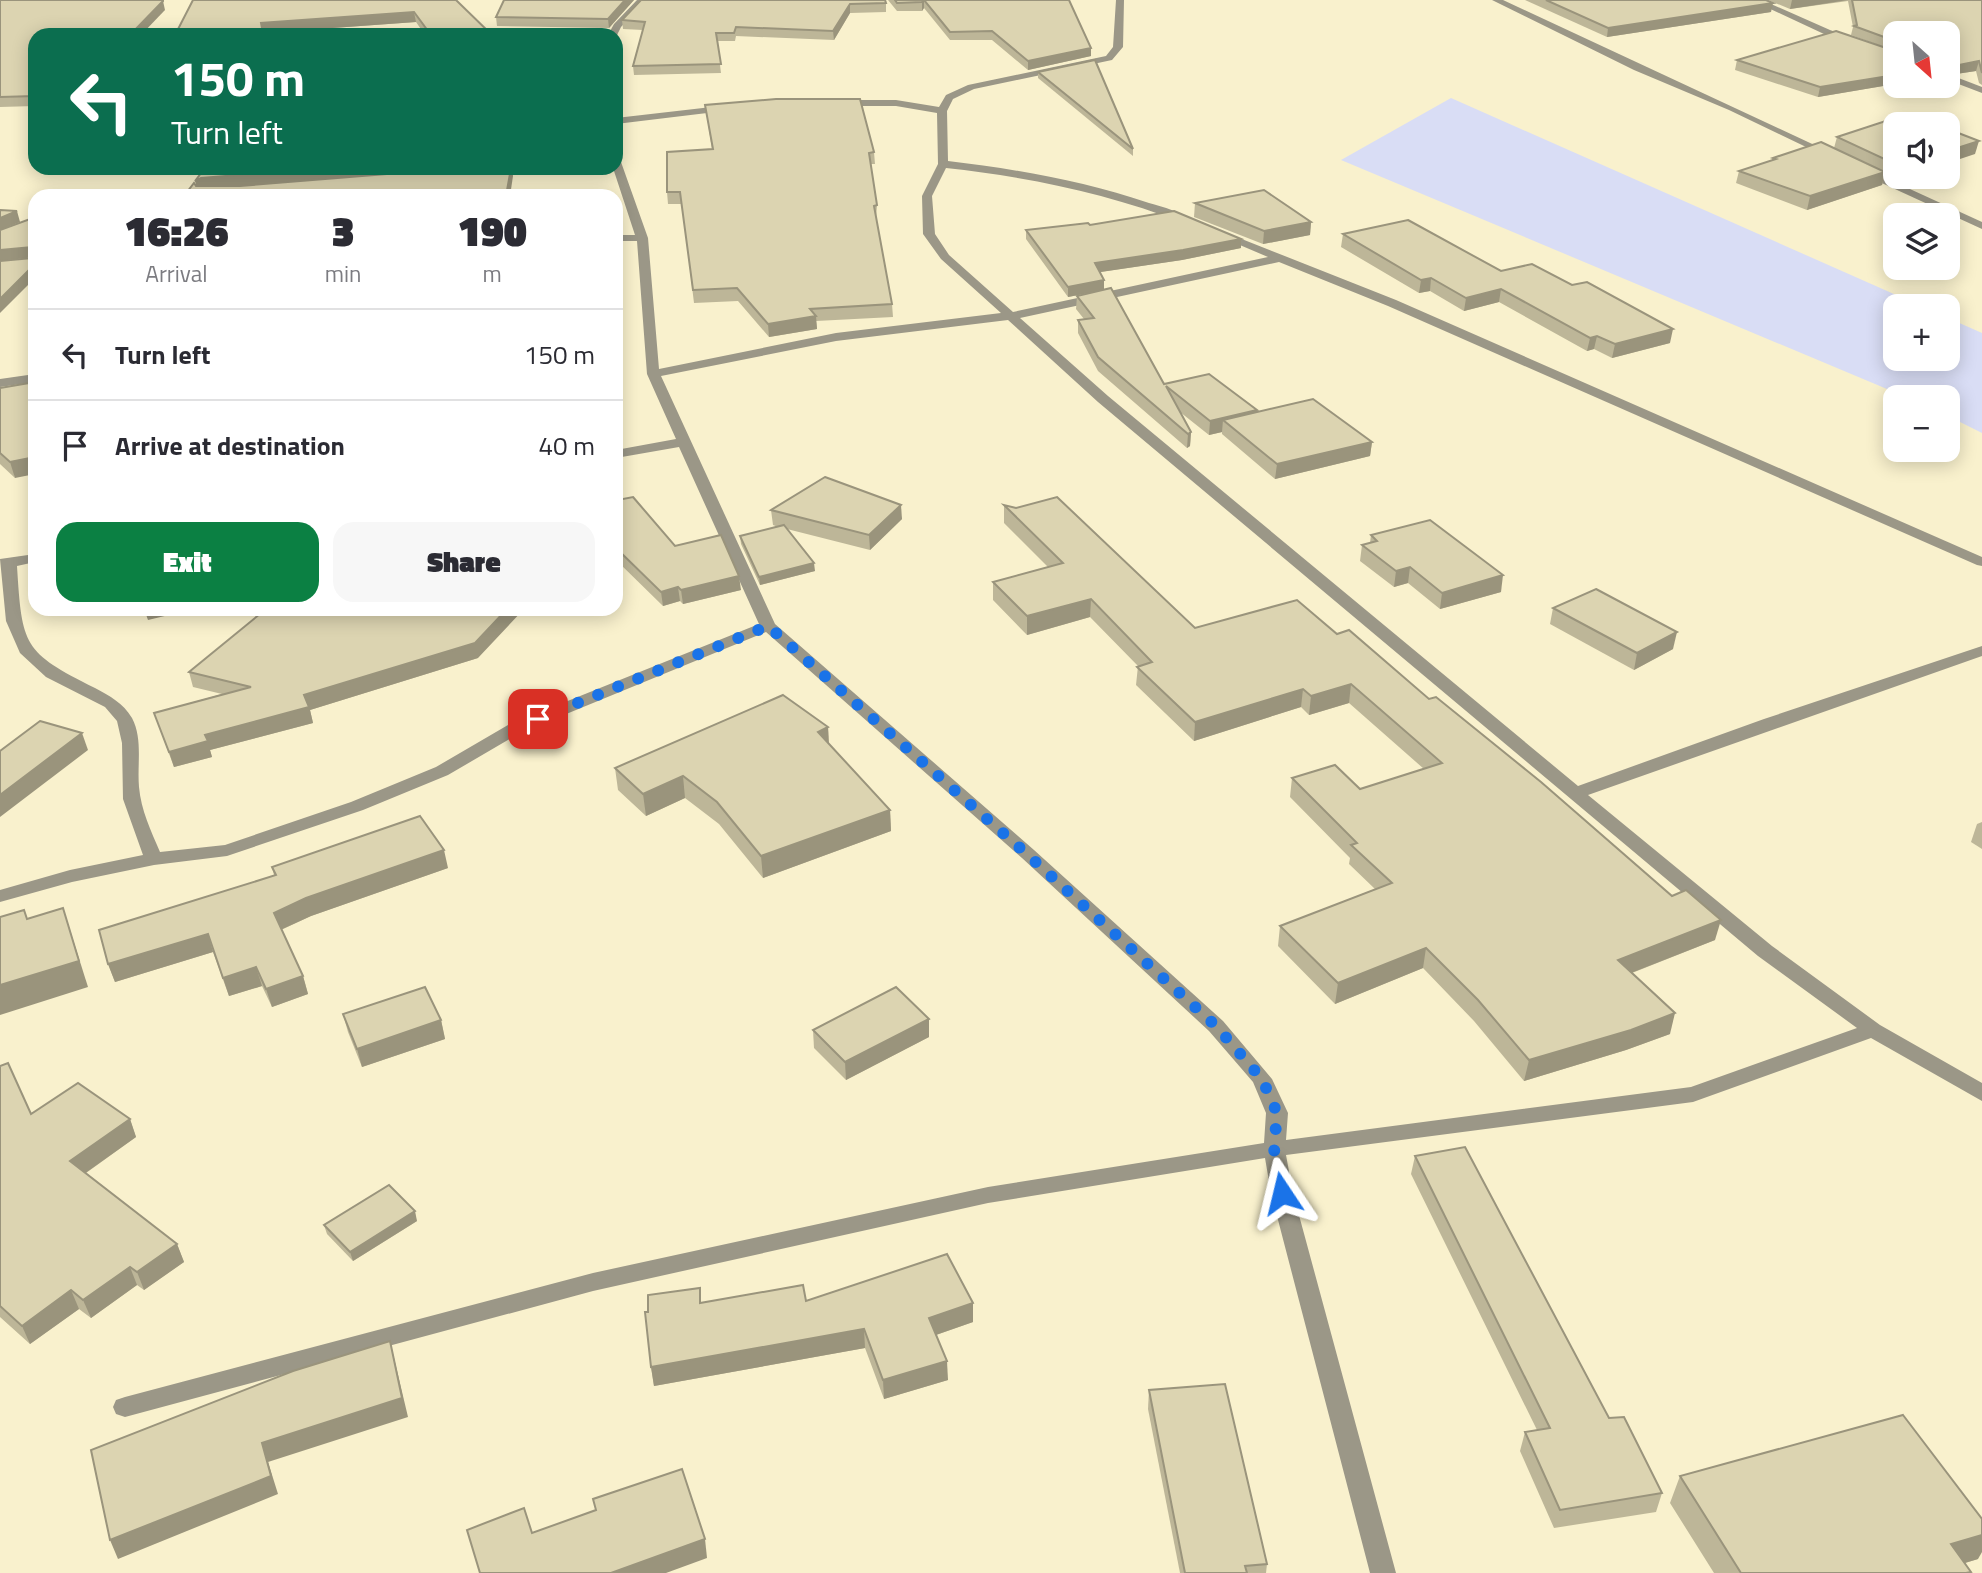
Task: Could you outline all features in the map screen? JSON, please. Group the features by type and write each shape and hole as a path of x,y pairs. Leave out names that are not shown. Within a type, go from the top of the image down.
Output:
{"street":[{"path":"616,28 642,0"},
{"path":"1120,0 1118,47 1109,58 971,87 949,97 942,111 943,164 927,196 929,234 945,257 1103,399 1765,951 1873,1030 1980,1090"},
{"path":"1496,0 1637,68 1732,108 1844,161"},
{"path":"1755,0 1827,32 1883,53"},
{"path":"1960,82 1982,90"},
{"path":"822,103 896,103 942,111"},
{"path":"623,120 706,109 745,107"},
{"path":"943,164 999,170 1100,190 1204,227 1521,358 1982,562"},
{"path":"1857,167 1982,226"},
{"path":"620,175 642,238 653,374 768,626 1017,845 1216,1026 1262,1079 1277,1113 1274,1149 1282,1193 1383,1573"},
{"path":"623,238 642,238"},
{"path":"653,374 836,337 1010,316 1281,258"},
{"path":"0,383 28,379"},
{"path":"623,453 684,442"},
{"path":"28,559 5,564 13,628 24,651 59,678 82,688 118,710 130,736 131,796 154,859"},
{"path":"0,897 70,876 154,859 227,850 357,806 442,771 514,729 768,626"},
{"path":"1576,793 1982,651"},
{"path":"125,1407 607,1279 988,1195 1274,1149 1693,1094 1873,1030"}],"shaded area":[{"path":"1451,98 1894,294 1883,294 1883,371 1960,371 1960,323 1982,333 1982,433 1960,422 1960,385 1883,385 1883,387 1341,160"}],"building":[{"path":"0,0 163,0 137,28 28,28 28,96 0,97"},
{"path":"193,0 456,0 485,28 426,28 414,12 261,23 262,28 179,28"},
{"path":"504,0 625,0 608,19 496,17"},
{"path":"641,0 885,0 886,3 850,4 833,31 736,27 734,33 716,33 721,64 633,66 645,22 622,20"},
{"path":"895,0 924,0 897,3"},
{"path":"924,0 1069,0 1091,48 1028,61 992,31 950,32"},
{"path":"1546,0 1766,0 1773,3 1608,28"},
{"path":"1852,0 1982,0 1982,73 1979,61 1960,65 1960,21 1883,21 1883,37 1854,26 1857,25"},
{"path":"1836,31 1883,47 1883,77 1820,87 1737,60"},
{"path":"1095,60 1133,149 1038,72"},
{"path":"776,99 860,99 874,152 869,153 877,205 874,206 892,304 810,309 816,316 768,324 737,288 693,290 680,192 667,192 667,152 713,149 705,105"},
{"path":"1883,122 1883,158 1837,137"},
{"path":"1960,134 1979,141 1960,147"},
{"path":"1821,142 1883,173 1810,196 1739,171 1776,159 1773,158"},
{"path":"200,175 238,175 201,178 195,181"},
{"path":"375,175 510,175 507,189 189,189 194,183 196,186 240,186"},
{"path":"1264,190 1311,222 1264,231 1195,203"},
{"path":"0,210 17,211 0,218"},
{"path":"1174,211 1241,239 1095,263 1104,280 1068,287 1026,230 1088,223 1090,225"},
{"path":"28,220 28,247 0,250 0,230"},
{"path":"1408,220 1501,271 1532,264 1572,285 1587,282 1673,329 1615,344 1597,336 1590,338 1501,289 1466,298 1431,278 1421,280 1343,234"},
{"path":"28,258 28,271 0,299 0,261"},
{"path":"1111,288 1164,384 1209,374 1257,410 1210,421 1166,386 1191,432 1188,434 1098,357 1078,320 1094,318 1077,296"},
{"path":"28,383 28,458 10,462 0,453 0,388"},
{"path":"1313,399 1372,442 1277,464 1223,420"},
{"path":"825,477 901,505 869,535 771,510"},
{"path":"633,497 675,546 721,535 739,576 661,592 623,555 623,499"},
{"path":"1057,497 1195,628 1297,600 1337,634 1349,630 1429,699 1436,697 1541,782 1672,896 1686,890 1721,920 1618,960 1675,1013 1631,1030 1529,1060 1478,1000 1426,948 1338,983 1280,926 1392,883 1351,845 1357,843 1292,778 1335,765 1360,789 1442,763 1351,684 1311,696 1303,689 1195,722 1137,667 1152,662 1091,599 1027,616 993,582 1063,563 1004,505 1016,508"},
{"path":"1430,520 1503,575 1442,593 1410,567 1396,571 1362,545 1377,541 1371,535"},
{"path":"784,525 814,563 759,577 740,536"},
{"path":"1596,589 1677,632 1637,653 1553,608"},
{"path":"257,616 500,616 475,643 304,695 309,707 205,735 208,741 169,752 154,713 251,687 189,672"},
{"path":"783,695 828,727 818,732 890,810 761,856 717,802 683,776 643,794 615,768"},
{"path":"40,721 82,733 0,795 0,751"},
{"path":"420,816 444,850 306,898 274,913 303,976 266,989 256,967 223,978 208,934 108,964 99,930 276,875 272,867"},
{"path":"63,908 79,961 0,985 0,917 24,910 27,919"},
{"path":"425,987 441,1020 357,1049 343,1014"},
{"path":"896,987 929,1019 845,1062 813,1030"},
{"path":"8,1063 31,1114 78,1083 130,1119 70,1161 177,1244 137,1272 130,1267 83,1300 71,1290 22,1326 0,1306 0,1066"},
{"path":"1465,1147 1609,1418 1624,1417 1662,1493 1560,1510 1525,1432 1550,1428 1415,1156"},
{"path":"389,1185 415,1211 350,1252 324,1225"},
{"path":"947,1254 973,1303 929,1318 947,1361 883,1380 864,1329 651,1367 645,1312 648,1312 648,1295 700,1288 700,1303 803,1285 806,1301"},
{"path":"390,1341 402,1398 262,1443 271,1476 110,1540 91,1450 293,1371"},
{"path":"1225,1384 1267,1564 1245,1566 1247,1573 1185,1573 1149,1390"},
{"path":"1903,1415 1982,1519 1982,1535 1951,1544 1971,1572 1741,1573 1680,1476"},
{"path":"682,1469 705,1539 611,1573 480,1573 467,1530 524,1508 532,1533 596,1510 593,1499"}],"route":[{"path":"538,719 768,626 1028,855 1216,1026 1262,1079 1277,1113 1274,1149 1282,1193"}]}
